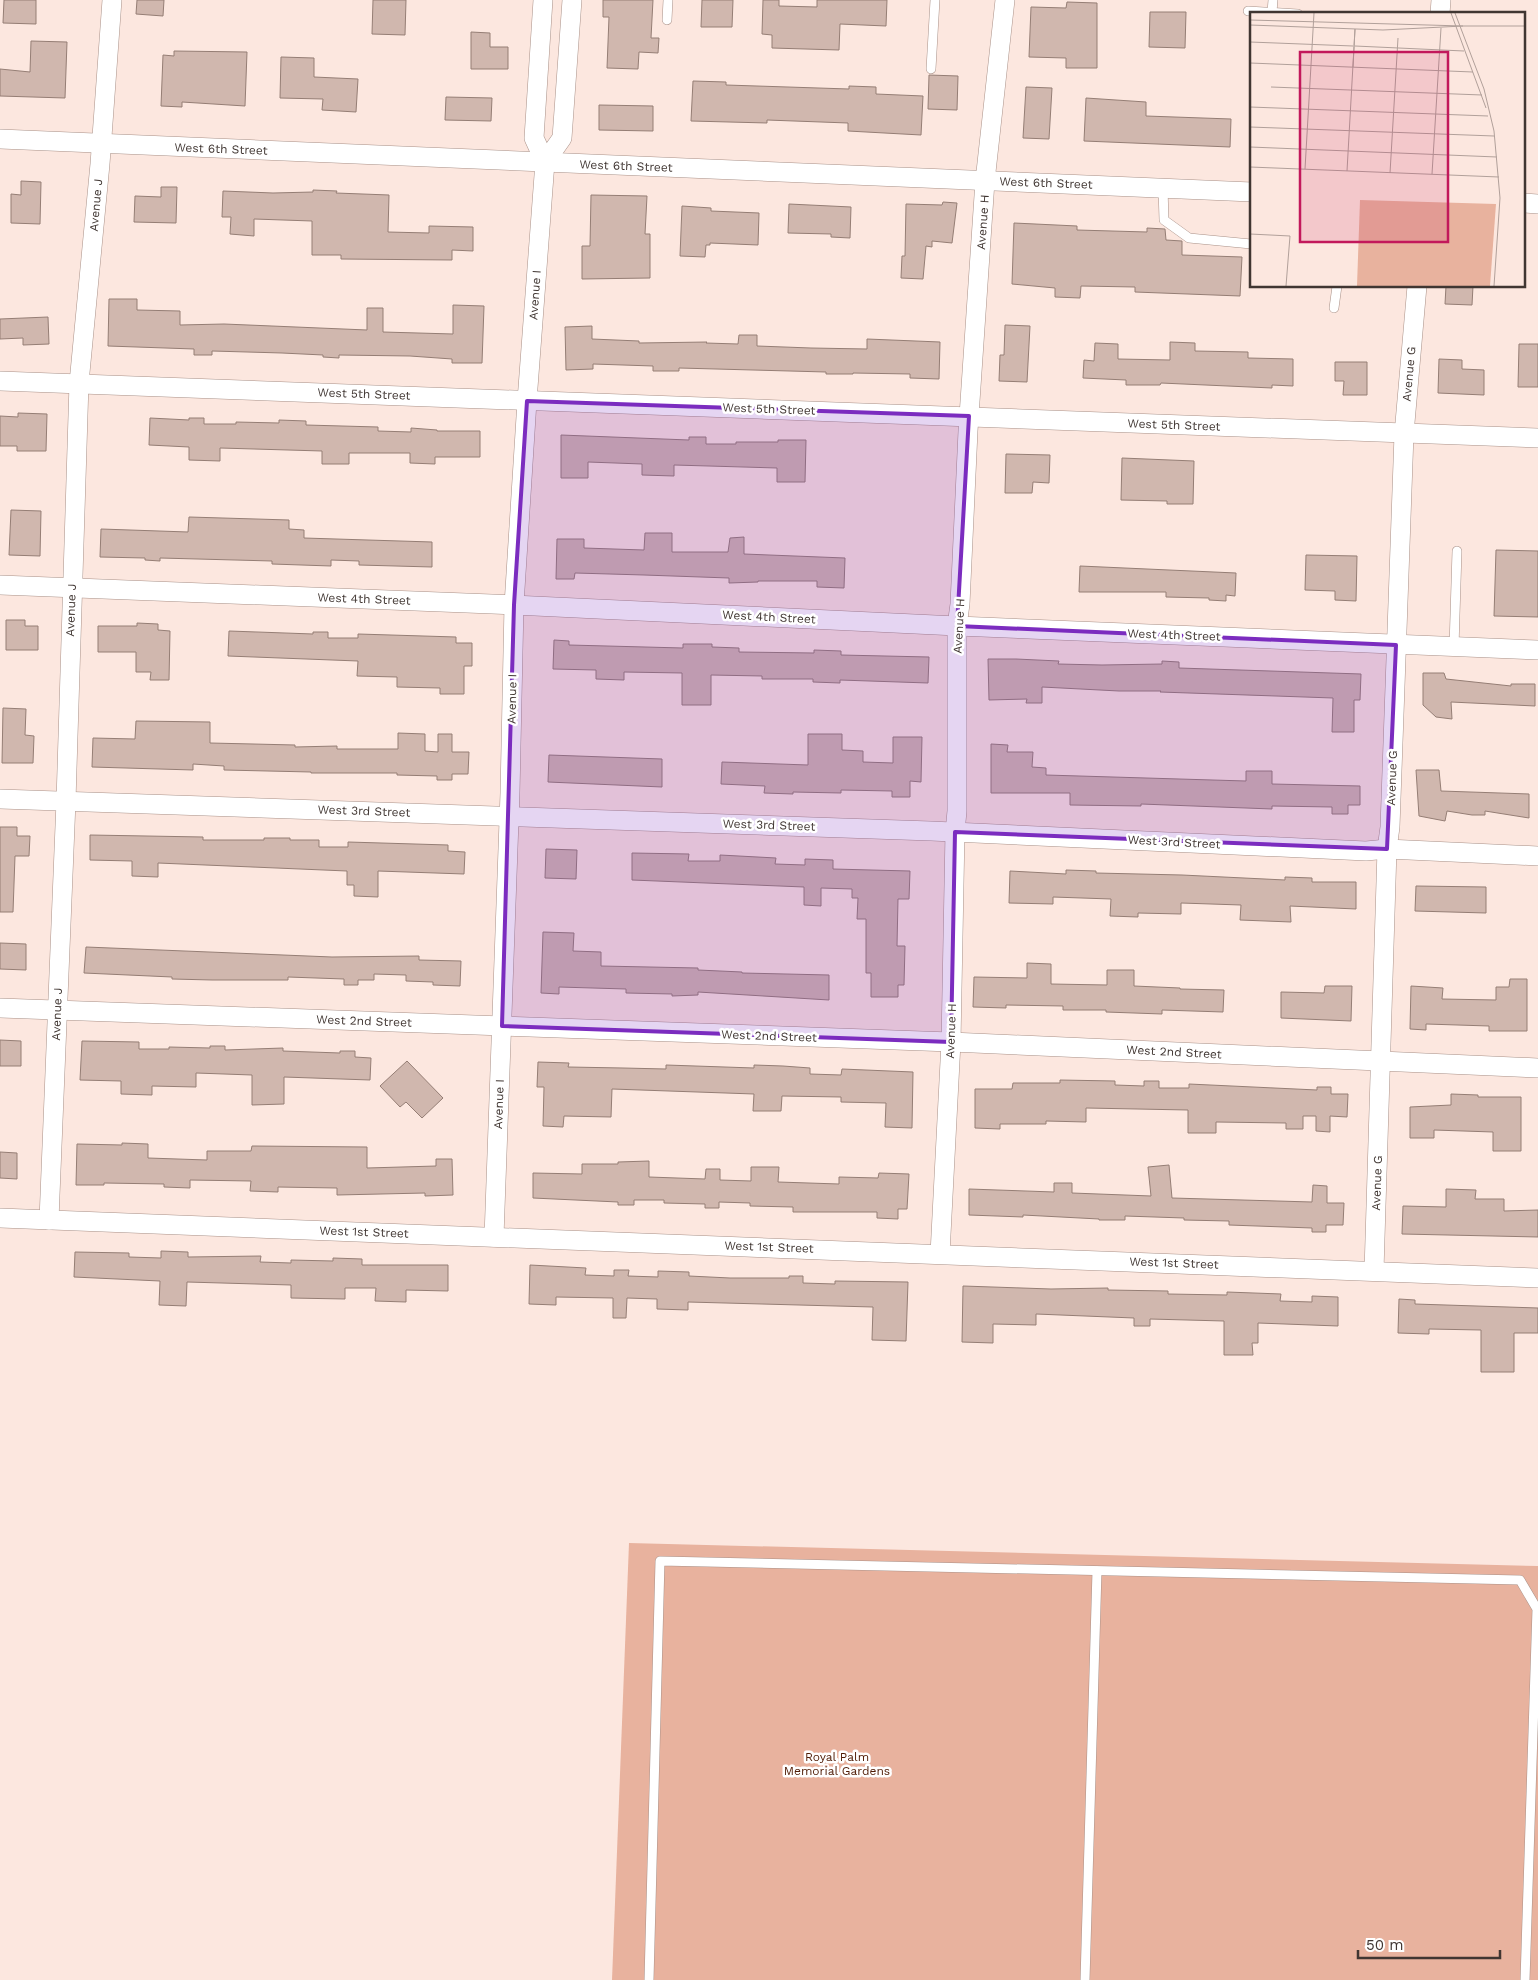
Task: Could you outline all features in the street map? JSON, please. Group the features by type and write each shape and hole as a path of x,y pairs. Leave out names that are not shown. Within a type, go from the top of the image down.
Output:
{"street":[{"name":"Avenue J","path":"49,1220 66,801 79,383 112,0"},
{"name":"Avenue I","path":"494,1237 509,816 514,605 545,162 534,138 543,0"},
{"path":"545,162 562,138 572,0"},
{"name":"Avenue H","path":"940,1254 951,1042 957,801 957,626 960,604 969,416 985,181 1005,0"},
{"name":"West 6th Street","path":"0,139 1250,192"},
{"name":"Avenue G","path":"1374,1271 1382,1062 1387,849 1390,827 1404,434 1417,288"},
{"name":"West 5th Street","path":"0,381 1538,438"},
{"name":"West 4th Street","path":"0,585 514,605 957,626 1538,650"},
{"name":"West 3rd Street","path":"0,798 955,832 1357,851 1387,849 1538,856"},
{"name":"West 2nd Street","path":"0,1008 951,1042 1538,1068"},
{"name":"West 1st Street","path":"0,1218 1538,1278"}],"lane":[{"path":"667,20 668,0"},
{"path":"930,69 935,0"},
{"path":"1248,11 1272,12 1273,0"},
{"path":"1163,188 1164,220 1189,238 1250,244"},
{"path":"1334,308 1336,288"},
{"path":"1454,647 1457,551"},
{"path":"649,1980 660,1561 1520,1580 1537,1609 1525,1980"},
{"path":"1085,1980 1097,1571"}],"highlighted area":[{"path":"527,401 969,416 957,626 1396,645 1387,849 955,832 951,1042 502,1026 514,605"}],"green space":[{"name":"Royal Palm Memorial Gardens","path":"629,1543 1538,1566 1538,1980 612,1980"}],"building":[{"path":"4,0 36,0 36,24 3,23"},
{"path":"137,0 164,0 163,16 136,14"},
{"path":"373,0 406,0 405,35 372,34"},
{"path":"603,0 653,0 651,38 659,38 658,53 639,52 638,69 607,68 609,17 603,17"},
{"path":"702,0 733,0 732,27 701,27"},
{"path":"763,0 779,0 779,6 817,7 817,0 887,0 886,26 840,24 839,50 772,48 772,35 762,34"},
{"path":"1067,2 1097,3 1097,68 1066,68 1066,58 1029,57 1031,7 1066,8"},
{"path":"1150,12 1186,12 1185,48 1149,47"},
{"path":"471,32 490,33 490,47 508,47 508,69 471,69"},
{"path":"31,41 67,42 65,98 0,96 0,69 30,72"},
{"path":"174,51 247,52 245,106 182,102 182,107 161,106 163,55 174,56"},
{"path":"281,57 314,58 314,77 358,79 356,112 322,110 323,99 280,98"},
{"path":"929,75 958,76 957,110 928,109"},
{"path":"693,81 726,82 726,85 849,89 849,86 876,87 876,94 923,96 921,135 848,131 848,123 767,120 767,123 691,121"},
{"path":"1026,87 1052,88 1049,139 1023,138"},
{"path":"446,97 492,98 491,121 445,120"},
{"path":"1086,98 1146,102 1146,116 1231,119 1230,147 1084,141"},
{"path":"599,105 653,106 653,131 599,130"},
{"path":"21,181 41,182 40,224 11,223 11,194 21,195"},
{"path":"161,187 177,187 176,223 134,222 135,196 161,197"},
{"path":"313,190 389,195 388,232 429,233 429,226 473,227 473,251 452,250 452,260 341,259 341,255 312,255 312,221 254,219 254,236 230,234 231,217 222,217 223,191 273,193 313,192"},
{"path":"591,195 647,196 645,234 650,234 650,278 582,279 582,246 590,246"},
{"path":"943,202 957,203 952,243 932,241 932,247 926,246 923,279 901,278 902,256 905,256 906,204 942,205"},
{"path":"789,204 851,207 850,238 831,237 831,234 788,233"},
{"path":"682,206 711,208 711,211 759,213 758,245 710,243 710,245 706,245 705,257 680,256"},
{"path":"1014,223 1077,226 1077,230 1147,232 1147,228 1165,229 1166,240 1182,241 1182,255 1242,257 1240,296 1135,292 1135,287 1081,286 1080,298 1055,297 1055,288 1012,284"},
{"path":"1446,288 1473,288 1472,305 1445,304"},
{"path":"109,299 137,299 137,310 180,311 180,325 224,324 367,330 367,308 383,308 383,332 453,334 453,305 484,306 482,363 452,363 452,359 410,356 339,355 339,358 323,357 323,355 212,351 212,355 194,355 194,349 108,346"},
{"path":"48,317 49,344 23,345 23,338 0,339 0,319"},
{"path":"1005,325 1030,326 1027,382 999,381 1000,355 1004,355"},
{"path":"592,326 592,339 639,341 639,343 707,342 738,344 739,335 757,335 757,346 811,348 867,349 867,339 940,342 939,379 910,378 910,374 826,374 826,372 679,368 679,371 653,371 653,366 593,364 593,369 566,370 565,327"},
{"path":"1170,342 1195,343 1195,351 1248,352 1248,358 1293,359 1293,386 1272,385 1272,388 1161,383 1160,385 1126,385 1126,380 1083,378 1084,360 1094,361 1095,343 1118,344 1118,359 1170,360"},
{"path":"1519,344 1538,344 1538,387 1518,387"},
{"path":"1439,359 1462,360 1462,369 1484,370 1484,395 1438,393"},
{"path":"1335,362 1367,362 1367,395 1343,395 1344,381 1335,381"},
{"path":"18,413 47,414 46,451 17,451 17,446 0,446 0,416 18,417"},
{"path":"150,418 189,420 189,418 204,418 204,424 236,424 236,422 279,423 279,420 306,421 306,425 378,427 378,431 411,432 411,428 437,431 480,431 480,457 435,457 435,464 410,463 410,453 349,453 349,464 322,464 322,451 220,448 220,461 189,460 189,447 149,445"},
{"path":"561,435 689,440 689,437 706,437 706,444 806,440 805,482 777,482 777,468 674,465 674,476 642,475 642,464 588,462 588,478 561,478"},
{"path":"1006,454 1050,455 1049,483 1033,482 1032,493 1005,493"},
{"path":"1122,458 1194,461 1193,504 1167,504 1167,501 1121,500"},
{"path":"11,510 41,511 40,556 9,555"},
{"path":"189,517 289,520 289,529 304,530 304,538 432,542 432,567 359,565 359,561 331,560 331,566 272,564 272,561 160,558 160,561 145,560 145,558 100,557 101,529 188,532"},
{"path":"645,533 672,533 672,552 728,552 730,538 744,537 744,554 845,558 844,588 817,587 817,581 729,583 729,578 644,575 575,573 574,579 556,579 557,539 584,539 584,548 644,550"},
{"path":"1496,550 1538,551 1538,617 1494,616"},
{"path":"1306,555 1357,556 1356,601 1335,600 1335,591 1305,590"},
{"path":"1080,566 1236,573 1235,596 1226,595 1226,601 1209,600 1209,598 1166,597 1166,592 1079,592"},
{"path":"6,620 25,620 25,626 38,626 38,650 6,650"},
{"path":"137,623 158,624 158,630 170,631 169,680 150,680 151,672 136,672 136,652 98,652 98,626 137,626"},
{"path":"229,631 313,634 313,632 328,632 328,638 358,638 358,634 456,637 456,643 472,643 472,666 464,666 464,694 440,694 440,688 397,687 397,677 357,676 358,661 228,656"},
{"path":"554,640 569,641 569,645 683,648 683,644 712,644 712,647 739,648 739,652 814,653 814,650 841,651 841,655 929,657 928,683 840,680 840,683 813,682 813,679 762,679 762,676 711,675 711,705 682,705 682,673 624,672 624,680 596,679 596,670 553,669"},
{"path":"988,659 1059,661 1058,664 1102,665 1162,664 1162,661 1179,662 1179,668 1361,674 1360,700 1354,700 1354,732 1332,732 1333,698 1042,687 1042,703 1026,703 1027,699 989,700"},
{"path":"1423,673 1444,673 1446,679 1511,686 1511,684 1535,684 1535,706 1451,702 1452,719 1436,717 1423,705"},
{"path":"3,708 26,709 25,735 34,736 33,763 2,763"},
{"path":"136,721 210,722 210,743 295,745 295,747 337,746 337,749 398,749 398,733 425,734 425,751 438,752 438,734 452,734 452,752 469,752 468,774 452,774 452,780 437,780 437,776 397,775 397,773 224,770 224,766 193,764 193,770 92,767 93,738 135,739"},
{"path":"808,734 842,734 842,750 863,751 863,762 893,763 893,737 922,737 921,782 910,781 910,797 892,797 892,791 841,790 841,793 764,793 765,786 721,784 722,762 808,765"},
{"path":"991,744 1008,745 1007,752 1033,752 1032,767 1046,768 1046,775 1246,781 1246,771 1272,771 1272,784 1360,786 1360,805 1348,805 1348,814 1332,814 1332,807 1272,806 1272,809 1141,804 1141,806 1070,805 1070,793 991,793"},
{"path":"549,755 662,759 662,787 548,782"},
{"path":"1416,770 1439,770 1441,791 1529,794 1529,818 1485,811 1485,815 1472,815 1447,811 1445,821 1419,816"},
{"path":"0,827 17,827 17,836 30,836 29,856 15,856 13,912 0,912"},
{"path":"90,835 203,837 203,840 290,838 290,840 319,840 319,847 348,847 348,842 448,845 448,851 465,852 464,874 378,871 378,897 354,896 354,885 347,885 347,871 158,863 158,877 132,876 132,861 90,860"},
{"path":"546,849 577,850 576,879 545,878"},
{"path":"632,853 689,854 688,861 720,861 720,855 776,858 775,864 805,865 805,859 833,860 833,869 910,871 909,899 898,899 897,946 905,946 904,985 898,985 898,997 871,997 871,973 866,973 866,919 857,919 858,898 852,898 852,889 821,888 821,906 804,905 804,887 632,880"},
{"path":"1066,870 1096,871 1096,873 1285,880 1285,877 1312,878 1312,882 1356,882 1356,909 1290,906 1291,922 1240,920 1241,905 1181,903 1181,914 1138,913 1138,917 1110,916 1111,899 1053,897 1053,904 1009,903 1010,871 1066,874"},
{"path":"1416,886 1486,887 1486,913 1415,911"},
{"path":"543,932 574,933 573,951 601,952 601,966 698,968 698,970 742,973 829,975 829,1000 698,992 698,995 672,996 672,994 626,993 626,989 559,987 559,994 541,993"},
{"path":"0,943 26,944 26,970 0,969"},
{"path":"86,947 332,957 419,956 419,960 461,961 460,986 406,981 406,975 374,974 374,980 358,980 358,985 344,985 344,979 288,977 288,980 212,980 84,973"},
{"path":"1027,963 1051,964 1051,984 1107,985 1107,970 1134,970 1134,986 1224,990 1223,1012 1162,1010 1162,1014 1106,1012 1106,1010 1063,1010 1063,1006 1006,1005 1006,1008 973,1007 974,977 1027,978"},
{"path":"1510,979 1527,979 1527,1031 1489,1031 1489,1026 1426,1024 1426,1030 1410,1029 1411,986 1443,988 1442,999 1496,1000 1496,987 1509,987"},
{"path":"1325,986 1352,986 1351,1021 1281,1018 1281,992 1324,993"},
{"path":"0,1040 21,1041 21,1066 0,1066"},
{"path":"82,1041 139,1042 139,1049 225,1046 225,1050 283,1048 283,1051 340,1053 340,1051 355,1051 355,1057 371,1058 370,1080 284,1077 284,1104 252,1105 252,1075 196,1073 196,1087 152,1086 152,1095 121,1094 121,1081 80,1080"},
{"path":"407,1061 443,1098 422,1118 406,1102 400,1107 380,1086"},
{"path":"538,1062 569,1063 568,1067 666,1069 666,1065 754,1068 754,1065 783,1066 810,1068 810,1074 841,1075 842,1069 913,1072 912,1128 885,1127 886,1103 841,1102 841,1097 782,1096 781,1111 753,1111 754,1094 612,1089 611,1117 564,1116 563,1127 543,1126 544,1087 537,1087"},
{"path":"1060,1080 1115,1081 1115,1085 1144,1086 1144,1081 1159,1081 1159,1088 1189,1088 1189,1084 1317,1090 1317,1087 1331,1087 1331,1094 1348,1094 1347,1117 1330,1116 1330,1132 1316,1131 1316,1116 1303,1116 1303,1129 1286,1129 1286,1123 1216,1122 1216,1133 1188,1133 1188,1110 1086,1108 1086,1122 1046,1121 1046,1124 1000,1124 1000,1129 975,1128 975,1089 1012,1089 1013,1083 1060,1083"},
{"path":"1451,1094 1478,1095 1478,1097 1521,1097 1521,1151 1493,1151 1493,1132 1434,1130 1434,1138 1410,1138 1410,1107 1451,1105"},
{"path":"122,1143 148,1144 148,1158 207,1160 207,1151 251,1151 252,1146 367,1147 367,1168 436,1166 436,1159 452,1159 453,1195 425,1196 425,1193 337,1195 337,1188 278,1187 278,1192 250,1191 251,1181 190,1180 190,1188 164,1187 164,1184 104,1183 104,1185 76,1185 77,1144 122,1145"},
{"path":"0,1152 17,1153 17,1179 0,1178"},
{"path":"649,1161 649,1177 705,1179 706,1169 720,1169 720,1180 751,1181 751,1167 779,1167 778,1182 839,1184 839,1177 878,1178 879,1173 909,1174 907,1209 898,1209 898,1219 877,1218 877,1212 793,1212 793,1207 750,1206 750,1203 719,1202 719,1208 705,1208 705,1204 664,1203 664,1200 634,1200 634,1205 618,1205 618,1202 533,1198 533,1173 582,1174 582,1164 618,1164 618,1162"},
{"path":"1169,1165 1172,1198 1312,1202 1313,1185 1327,1186 1327,1203 1344,1203 1343,1225 1326,1225 1326,1232 1312,1232 1312,1228 1229,1225 1229,1221 1184,1220 1184,1218 1125,1216 1125,1220 1099,1220 1023,1215 1023,1217 969,1215 969,1189 1054,1192 1054,1183 1072,1183 1072,1193 1151,1196 1148,1167"},
{"path":"1446,1189 1476,1190 1475,1199 1504,1199 1504,1211 1538,1210 1538,1237 1402,1234 1403,1206 1446,1207"},
{"path":"161,1251 188,1252 188,1257 261,1256 260,1262 291,1263 291,1260 333,1261 333,1258 362,1259 362,1265 448,1265 448,1291 406,1290 406,1302 375,1301 376,1288 345,1288 345,1299 291,1298 291,1285 187,1282 186,1306 159,1305 160,1281 74,1277 75,1252 129,1253 129,1257 161,1258"},
{"path":"530,1265 586,1268 585,1275 614,1276 614,1270 629,1270 628,1276 658,1277 658,1271 689,1272 689,1276 730,1278 789,1278 789,1276 803,1276 803,1283 835,1284 835,1281 908,1282 906,1341 872,1340 873,1307 688,1302 688,1310 657,1309 657,1299 627,1298 626,1318 613,1318 613,1298 556,1297 556,1305 529,1304"},
{"path":"963,1286 1051,1289 1108,1288 1108,1290 1168,1291 1168,1294 1227,1295 1227,1292 1281,1294 1280,1301 1312,1302 1312,1296 1338,1297 1338,1326 1258,1323 1258,1343 1252,1343 1253,1355 1224,1355 1224,1321 1150,1319 1150,1326 1134,1326 1134,1318 1036,1314 1036,1325 993,1324 993,1343 962,1342"},
{"path":"1399,1299 1415,1300 1415,1304 1538,1308 1538,1333 1514,1333 1514,1372 1481,1372 1481,1330 1429,1329 1429,1334 1398,1333"}]}
